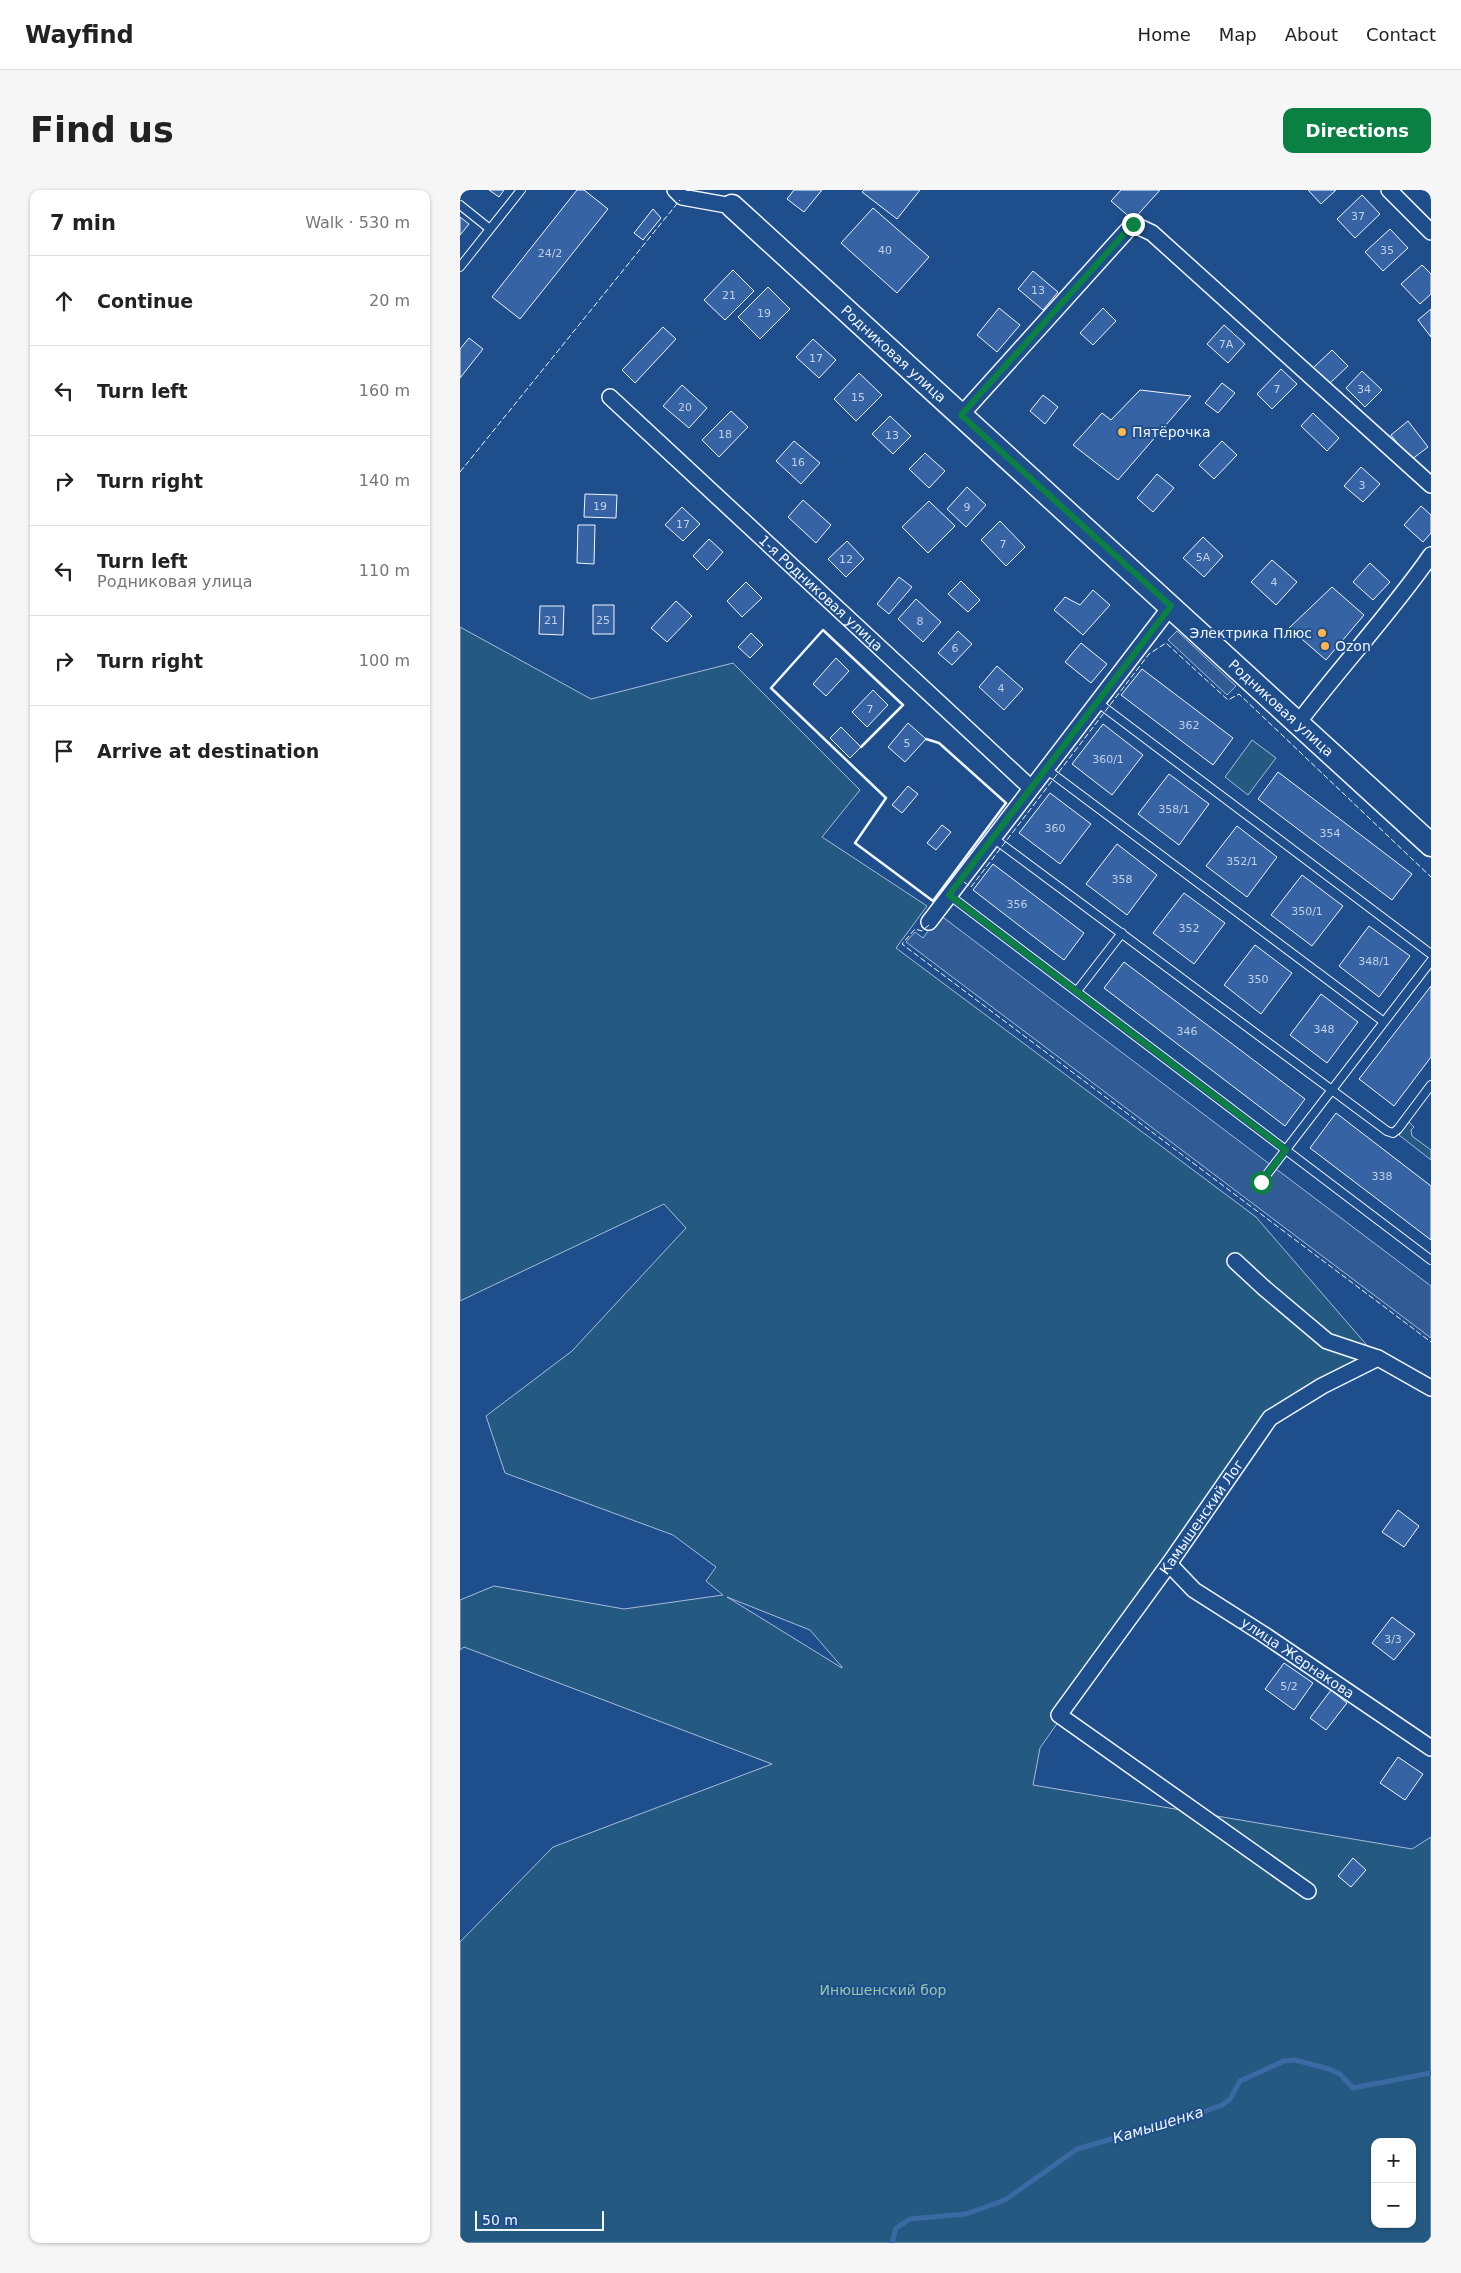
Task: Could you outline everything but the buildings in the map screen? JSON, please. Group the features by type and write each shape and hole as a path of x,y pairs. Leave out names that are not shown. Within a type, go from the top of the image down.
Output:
{"street":[{"name":"Родниковая улица","path":"675,190 682,197 732,206 1431,845"},
{"path":"1389,190 1431,232"},
{"path":"961,415 1133,224 1152,232 1431,485"},
{"name":"1-я Родниковая улица","path":"610,397 1031,788"},
{"path":"1298,723 1327,684 1426,574 1431,555"},
{"path":"930,923 949,895 1171,606"},
{"path":"1235,1261 1328,1341 1378,1358 1431,1388"},
{"name":"Камышенский Лог","path":"1308,1892 1059,1715 1169,1564 1270,1418 1322,1386 1378,1358"},
{"name":"улица Жернакова","path":"1169,1564 1194,1590 1263,1634 1431,1748"}],"lane":[{"path":"460,267 521,190"},
{"path":"460,205 490,229"},
{"path":"1097,702 1431,954"},
{"path":"1046,769 1384,1022"},
{"path":"994,838 1387,1131 1393,1133 1398,1130 1431,1085"},
{"path":"949,895 1431,1260"},
{"path":"1077,991 1122,933"},
{"path":"1261,1182 1431,961"}],"green space":[{"name":"Инюшенский бор","path":"460,627 591,699 733,663 860,790 822,837 927,906 896,948 1256,1217 1378,1358 1270,1418 1040,1748 1033,1785 1412,1849 1431,1837 1431,2243 460,2243 460,1942 553,1847 772,1764 464,1647 460,1650 460,1600 494,1586 624,1609 723,1595 706,1581 716,1567 673,1535 505,1473 486,1416 572,1351 686,1228 664,1204 460,1301","holes":["727,1597 810,1630 842,1668"]},
{"path":"1252,740 1276,758 1248,795 1225,777"},
{"path":"1409,1122 1414,1127 1411,1130 1412,1136 1431,1150 1431,1160 1399,1135"}],"shaded area":[{"path":"1177,631 1236,686 1227,695 1168,640"},
{"path":"940,915 1431,1286 1431,1338 906,942 915,932 923,938"}],"waterway":[{"name":"Камышенка","path":"892,2243 896,2228 910,2219 966,2214 1005,2200 1077,2149 1150,2128 1162,2127 1222,2105 1230,2099 1240,2081 1284,2061 1295,2060 1329,2069 1340,2074 1353,2088 1431,2073"}],"fence":[{"path":"460,472 680,200"},
{"path":"964,882 971,887 1149,654 1166,643 1228,700 1239,694 1431,877"},
{"path":"929,925 922,931 915,929 902,944 1431,1342"}],"wall":[{"path":"861,747 903,705 823,630 771,688 886,798 855,843 933,901 1006,803 939,743 926,739"}],"place":[{"name":"Пятёрочка","path":"1122,432"},
{"name":"Электрика Плюс","path":"1322,633"},
{"name":"Ozon","path":"1325,646"}],"route":[{"path":"1133,224 961,415 1171,606 949,895 1286,1150 1261,1182"}]}
